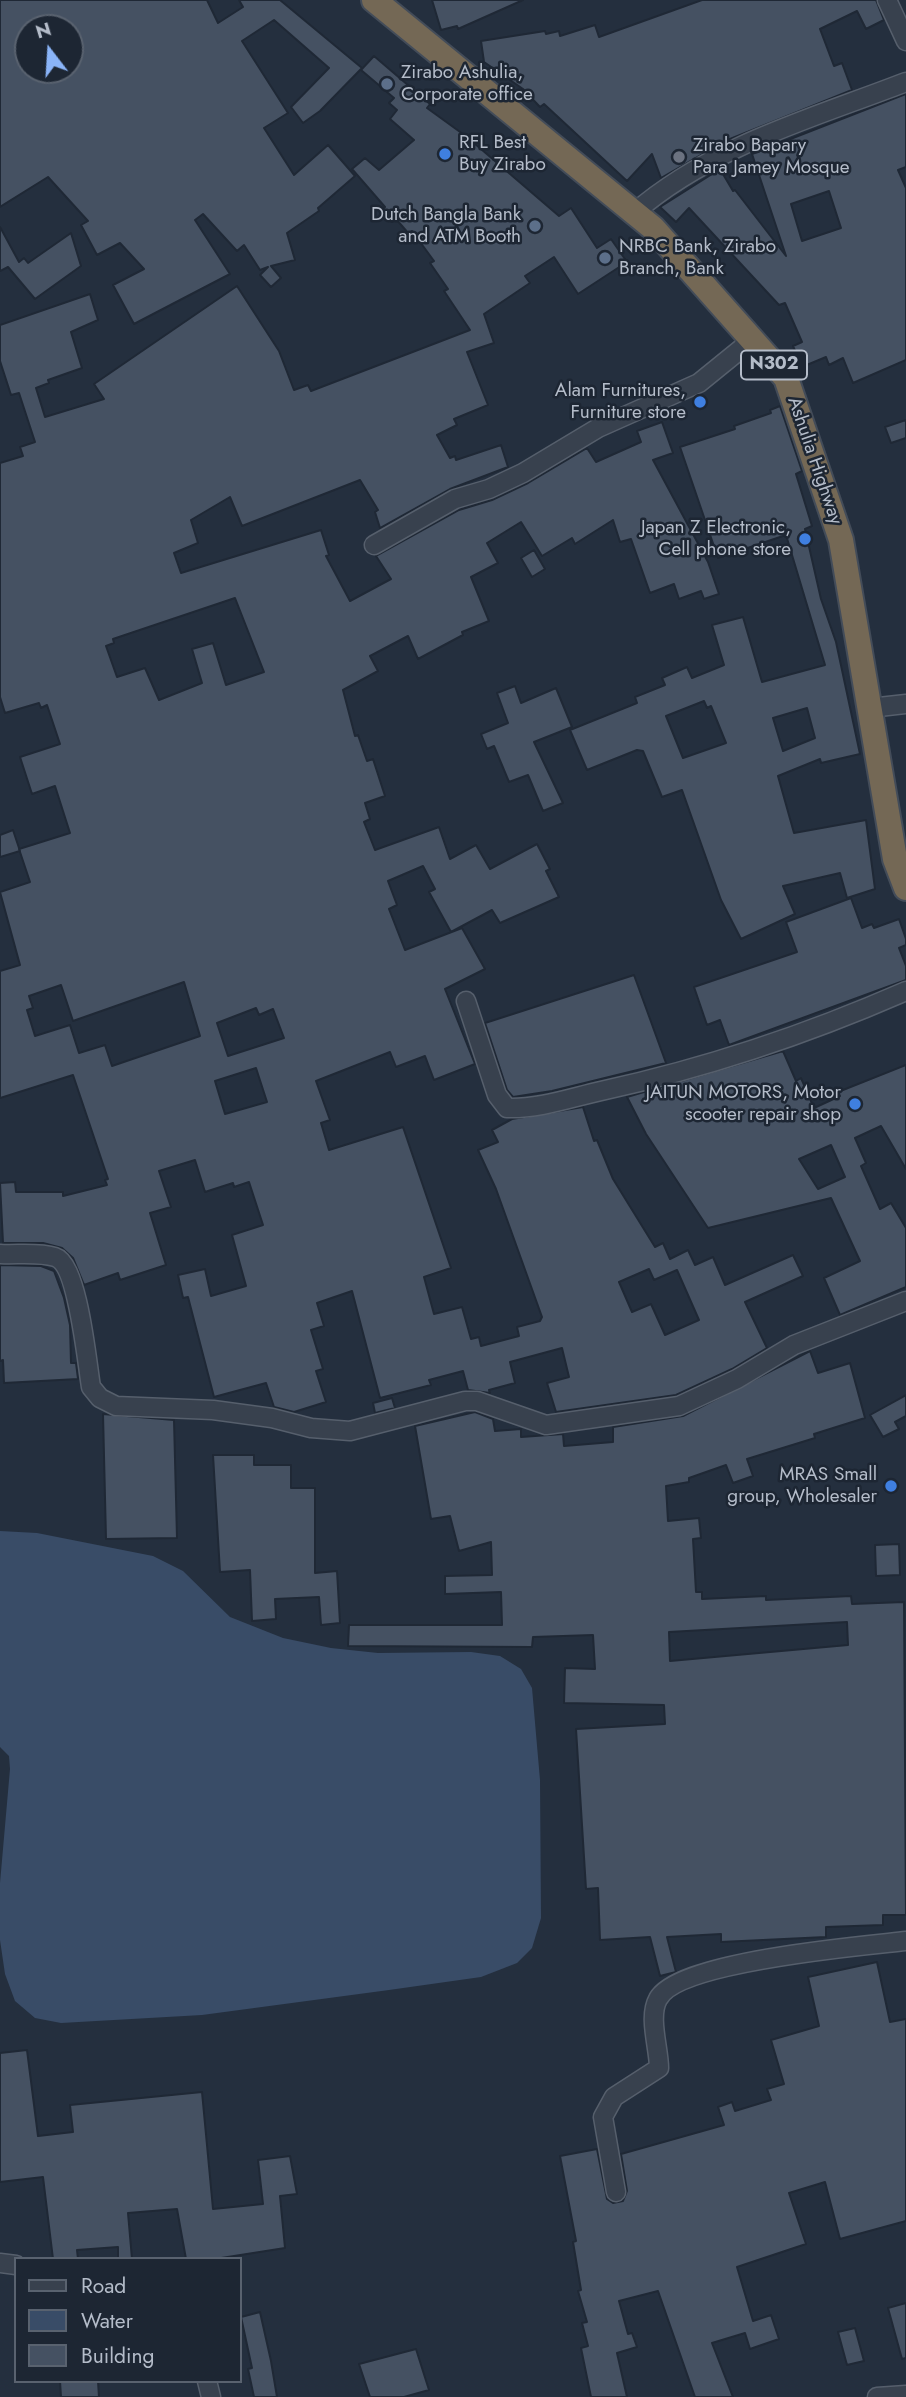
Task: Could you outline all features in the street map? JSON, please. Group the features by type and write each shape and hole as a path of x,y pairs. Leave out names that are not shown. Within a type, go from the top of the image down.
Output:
{"highway":[{"name":"Ashulia Highway","path":"374,0 653,228 786,378 841,540 895,859 906,888"}],"street":[{"path":"887,0 906,41"},
{"path":"634,213 660,191 740,147 791,123 906,82"},
{"path":"374,545 455,499 489,489 523,473 598,428 699,383 752,340"},
{"path":"870,708 906,704"},
{"path":"466,1001 497,1095 507,1108 526,1109 638,1083 740,1054 906,991"},
{"path":"0,1247 0,1254 55,1257 67,1268 75,1291 91,1387 100,1398 116,1406 214,1410 272,1418 311,1428 350,1431 465,1401 477,1401 546,1425 679,1406 737,1379 794,1345 906,1301"},
{"path":"616,2192 603,2117 614,2097 659,2068 654,2015 658,1999 666,1990 682,1980 728,1967 804,1953 906,1941"},
{"path":"877,2397 906,2395"}],"water":[{"path":"0,1531 37,1533 153,1556 183,1571 230,1617 283,1638 331,1648 378,1653 471,1652 500,1656 521,1669 532,1688 540,1780 541,1918 532,1948 517,1963 481,1977 389,1990 202,2015 61,2023 35,2018 15,2001 5,1974 0,1940 0,1883 10,1769 9,1756 0,1747"}],"building":[{"path":"0,0 207,0 218,23 243,7 239,0 280,0 362,68 320,111 303,123 291,107 329,68 274,20 242,41 288,113 264,128 294,175 328,145 355,176 318,208 319,211 287,233 295,260 271,266 281,278 271,287 260,275 268,267 260,270 244,245 237,251 203,214 195,220 230,274 134,324 113,285 144,269 120,243 97,255 81,225 88,221 48,177 0,207"},
{"path":"432,0 523,0 458,29 457,26 441,30"},
{"path":"702,0 876,0 884,20 866,29 857,11 820,29 834,66 842,63 852,90 725,141 661,178 652,154 627,181 544,104 540,107 523,89 484,62 481,41 545,31 546,34 559,31 560,36 595,25 599,37"},
{"path":"374,56 430,104 427,108 467,137 559,216 571,208 597,248 611,239 627,262 578,294 554,257 525,276 530,283 484,314 494,343 467,352 488,405 454,419 457,425 437,435 450,458 455,456 456,460 501,445 508,467 450,489 380,528 375,512 378,510 360,480 242,526 230,497 191,520 198,543 174,553 181,573 321,530 329,555 326,556 350,601 391,579 376,556 459,510 492,500 528,483 587,448 596,462 641,442 637,431 662,422 673,453 653,460 708,562 719,594 704,599 701,591 679,599 674,584 650,593 631,539 620,542 613,520 575,544 572,538 542,556 521,522 487,543 498,563 471,577 489,621 462,632 463,635 418,659 408,636 370,656 378,671 343,690 355,736 358,735 367,761 373,759 385,796 365,803 370,819 364,822 375,850 439,827 450,859 476,845 490,869 537,844 550,869 546,871 559,897 500,923 492,910 451,932 429,892 435,889 423,866 388,881 397,905 389,909 405,950 462,928 485,969 445,989 475,1064 434,1080 425,1056 396,1067 390,1052 316,1081 330,1120 321,1123 329,1150 403,1127 451,1268 424,1277 434,1314 462,1307 471,1339 479,1337 481,1346 519,1336 517,1327 540,1321 542,1317 496,1189 478,1150 498,1142 492,1130 512,1119 583,1107 594,1141 597,1140 613,1179 655,1247 663,1243 670,1259 688,1250 695,1265 713,1257 725,1285 793,1255 803,1276 745,1302 767,1348 732,1369 676,1395 556,1412 547,1383 569,1377 562,1348 510,1362 515,1383 489,1390 490,1393 468,1390 463,1371 429,1380 431,1385 380,1398 352,1291 317,1303 324,1326 311,1330 323,1369 316,1371 326,1402 294,1412 274,1407 266,1383 214,1397 188,1297 183,1298 178,1275 205,1269 211,1296 246,1286 232,1235 263,1225 249,1182 234,1187 233,1183 205,1192 195,1160 159,1171 171,1207 150,1213 166,1265 120,1280 118,1273 84,1285 73,1258 62,1248 43,1243 3,1243 0,1183 15,1182 16,1192 63,1192 63,1196 107,1185 105,1180 108,1179 73,1075 0,1098 0,971 20,965 0,892 30,882 19,849 70,833 55,786 32,794 20,757 60,744 47,705 41,708 39,703 5,713 0,697 0,463 23,456 20,447 35,442 19,393 11,395 0,361 0,325 90,294 98,320 71,332 82,368 48,380 49,383 36,388 45,417 104,399 94,384 237,286 279,351 294,390 308,385 311,391 470,330 444,291 448,289 430,263 434,261 412,231 409,234 396,219 392,222 382,210 385,207 352,169 365,158 379,170 414,140 390,119 397,110 389,103 394,98 361,70","holes":["235,598 264,672 226,685 213,643 192,649 202,683 159,700 145,668 117,677 106,646 114,643 113,639","184,982 200,1036 112,1066 105,1045 79,1053 70,1025 35,1036 27,1010 33,1008 29,996 61,985 73,1021","256,1008 259,1015 273,1009 284,1038 228,1056 217,1023","256,1068 267,1102 225,1114 215,1081","649,1269 654,1280 677,1270 699,1320 665,1335 651,1304 632,1312 619,1282"]},
{"path":"906,94 906,167 898,170 906,188 906,360 853,383 843,358 829,365 826,357 802,367 793,346 802,342 785,303 779,305 689,208 676,222 660,207 720,169 733,191 735,190 786,256 752,154","holes":["829,191 841,228 802,241 791,204"]},
{"path":"0,227 19,262 24,258 28,263 71,233 81,266 35,299 8,267 0,271"},
{"path":"780,406 802,471 796,474 812,526 805,529 821,599 836,642 860,754 821,763 820,759 778,776 794,833 866,820 875,889 847,898 840,873 783,886 795,914 741,939 721,900 682,790 662,797 643,751 637,750 587,770 570,730 637,703 635,697 665,685 662,678 687,667 692,678 724,665 712,625 743,617 762,682 825,665 786,535 718,558 680,447 735,429 734,426 771,413 770,410","holes":["704,701 707,708 711,706 726,743 683,758 666,716","807,708 815,738 783,751 773,718"]},
{"path":"906,420 906,438 891,443 885,427"},
{"path":"534,550 545,569 532,577 521,558"},
{"path":"515,686 521,703 556,688 572,727 534,742 563,803 543,811 528,775 509,782 494,746 487,749 481,734 508,723 497,693"},
{"path":"13,830 20,851 0,857 0,835"},
{"path":"851,898 862,928 872,924 874,928 899,919 906,939 906,945 899,948 906,966 906,980 729,1045 720,1020 707,1025 694,987 797,952 786,922"},
{"path":"634,975 666,1063 552,1091 513,1097 507,1090 485,1023"},
{"path":"783,1051 796,1081 801,1078 814,1108 840,1096 838,1092 906,1065 906,1169 881,1126 855,1138 866,1163 861,1166 880,1209 891,1203 906,1228 906,1287 840,1315 824,1278 860,1261 831,1198 708,1228 646,1134 627,1097","holes":["831,1145 845,1177 818,1189 799,1159"]},
{"path":"0,1265 41,1266 54,1271 70,1325 71,1363 76,1363 78,1379 4,1383 3,1360 0,1361"},
{"path":"810,1351 818,1373 850,1363 865,1418 814,1434 815,1438 747,1459 753,1476 733,1483 726,1465 689,1478 689,1482 666,1486 668,1521 699,1518 701,1538 693,1539 696,1592 702,1592 702,1599 766,1596 766,1600 851,1596 852,1604 904,1602 906,1915 883,1915 883,1925 826,1927 826,1937 721,1942 721,1934 667,1937 676,1972 660,1976 650,1937 600,1940 598,1888 586,1889 576,1729 665,1724 664,1705 564,1703 565,1668 595,1669 593,1635 533,1637 532,1647 348,1646 349,1625 502,1625 501,1592 445,1594 445,1576 492,1575 491,1542 459,1551 450,1516 431,1519 415,1426 475,1412 493,1419 495,1431 521,1429 521,1437 563,1434 564,1446 613,1442 613,1427 683,1416","holes":["847,1622 848,1645 670,1661 669,1632"]},
{"path":"906,1395 906,1416 895,1422 899,1429 883,1437 870,1415"},
{"path":"392,1398 395,1408 375,1413 373,1403"},
{"path":"103,1414 174,1420 177,1538 106,1539"},
{"path":"213,1455 254,1455 254,1465 291,1465 291,1488 315,1488 315,1573 337,1571 340,1623 321,1625 319,1597 275,1599 276,1619 252,1621 250,1570 220,1572"},
{"path":"899,1544 900,1575 876,1576 875,1545"},
{"path":"877,1962 890,2022 906,2019 906,2221 840,2239 825,2182 789,2193 806,2244 737,2267 753,2321 771,2315 779,2339 750,2349 745,2333 712,2343 733,2397 695,2397 658,2291 619,2301 628,2334 632,2333 637,2347 617,2353 627,2397 591,2397 581,2348 588,2346 582,2323 587,2322 578,2291 581,2290 573,2242 576,2241 560,2156 597,2149 607,2199 613,2203 623,2201 627,2191 621,2154 724,2125 718,2107 732,2102 735,2111 771,2100 767,2089 784,2084 771,2040 819,2026 808,1977"},
{"path":"27,2050 38,2136 73,2132 70,2105 202,2092 213,2209 263,2204 258,2160 290,2156 297,2194 280,2196 285,2248 228,2257 186,2257 177,2209 128,2213 132,2257 118,2257 118,2247 77,2250 78,2257 53,2257 43,2177 0,2182 0,2053"},
{"path":"906,2303 906,2358 902,2359 888,2308"},
{"path":"260,2312 277,2397 254,2397 248,2369 252,2368 242,2317"},
{"path":"855,2328 864,2361 847,2365 838,2332"},
{"path":"416,2349 429,2390 404,2397 370,2397 359,2364"},
{"path":"60,2383 98,2383 99,2397 61,2397"}],"place":[{"name":"Zirabo Ashulia, Corporate office","path":"387,84"},
{"name":"RFL Best Buy Zirabo","path":"445,154"},
{"name":"Zirabo Bapary Para Jamey Mosque","path":"679,157"},
{"name":"Dutch Bangla Bank and ATM Booth","path":"535,226"},
{"name":"NRBC Bank, Zirabo Branch, Bank","path":"605,258"},
{"name":"Alam Furnitures, Furniture store","path":"700,402"},
{"name":"Japan Z Electronic, Cell phone store","path":"805,539"},
{"name":"JAITUN MOTORS, Motor scooter repair shop","path":"855,1104"},
{"name":"MRAS Small group, Wholesaler","path":"891,1486"}]}
